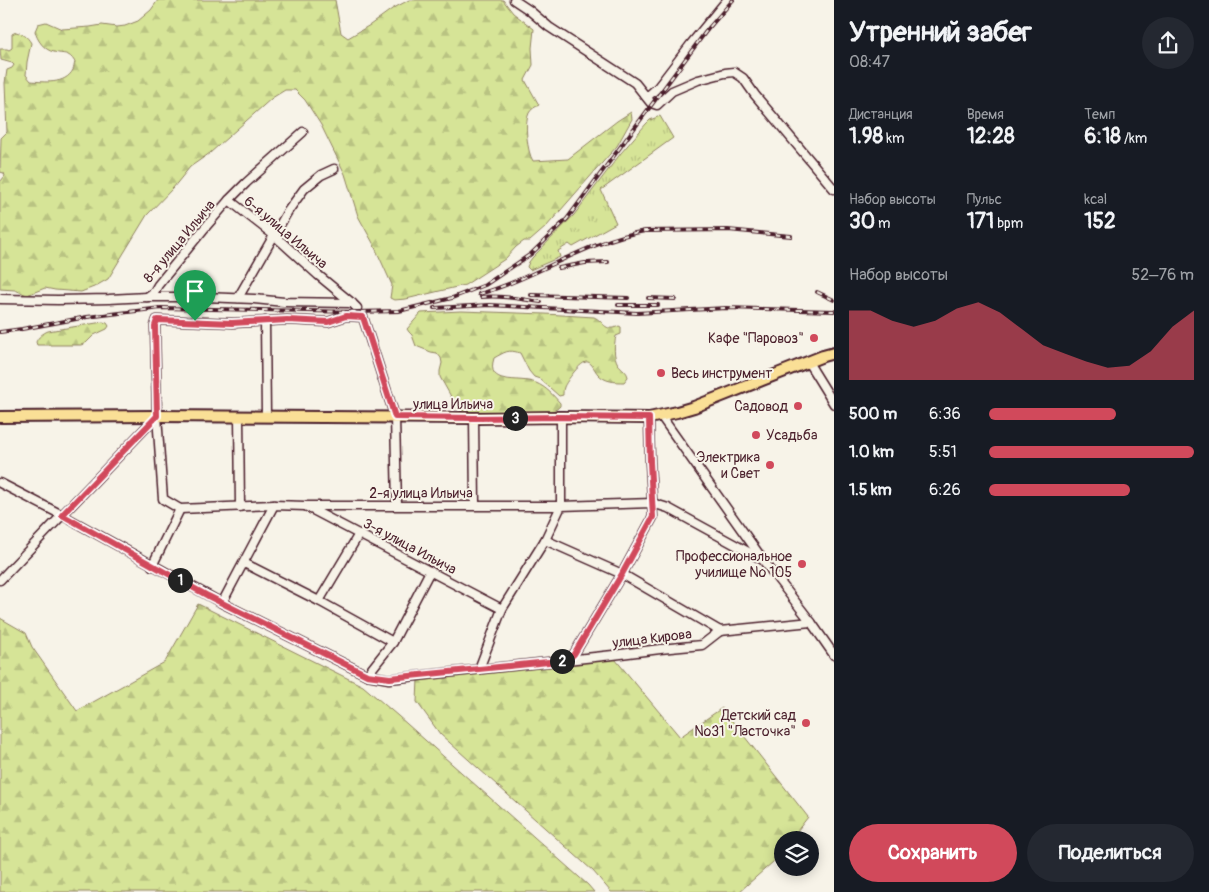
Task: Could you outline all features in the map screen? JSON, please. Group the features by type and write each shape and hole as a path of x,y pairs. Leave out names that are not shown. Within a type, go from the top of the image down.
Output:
{"main road":[{"name":"улица Ильича","path":"0,417 649,418 694,406 834,353"}],"street":[{"path":"514,0 530,10 549,27 635,83 651,103 657,105 672,91 698,80 734,72 743,78 755,95 834,188"},
{"path":"647,98 658,87 727,0"},
{"name":"6-я улица Ильича","path":"238,298 355,306 275,236 230,200 246,183 303,132"},
{"path":"0,299 238,298 288,211 304,189 321,175 334,169"},
{"name":"8-я улица Ильича","path":"147,297 154,292 203,230 230,200"},
{"path":"152,566 180,509 163,499 157,416 155,326 157,320 232,323 287,320 328,322 346,316 363,317 395,417 397,506"},
{"path":"265,321 266,416"},
{"path":"808,362 834,404"},
{"path":"0,580 157,416"},
{"path":"239,416 240,506"},
{"path":"661,416 763,560"},
{"path":"479,670 502,609 545,540 562,506 561,417"},
{"path":"474,418 475,505"},
{"path":"568,660 574,654 622,574 653,517 649,418"},
{"name":"улица Кирова","path":"0,483 222,603 367,675 390,678 702,645 720,631"},
{"name":"2-я улица Ильича","path":"180,509 274,505 562,506 652,503 668,508 763,560 834,655"},
{"path":"222,603 274,505"},
{"name":"3-я улица Ильича","path":"305,506 502,609"},
{"path":"320,601 359,534"},
{"path":"545,540 622,574 720,631 811,622"},
{"path":"244,563 320,601 393,642"},
{"path":"367,675 393,642 430,571"}],"green space":[{"path":"158,0 335,0 341,33 348,38 409,0 503,0 513,13 534,29 533,65 525,80 539,105 533,108 527,117 526,130 533,161 568,159 631,112 632,119 617,146 546,227 530,241 524,241 505,259 465,285 406,299 394,300 390,298 392,285 373,243 358,216 345,174 321,125 305,100 295,90 285,90 272,98 210,153 190,167 147,215 108,279 81,292 45,288 27,295 15,290 0,289 0,182 5,176 4,173 0,172 1,138 7,132 5,83 7,70 14,65 1,60 0,49 9,50 12,48 12,34 16,32 23,35 31,43 26,75 31,81 48,82 60,80 69,75 73,70 75,62 68,55 50,51 44,47 37,38 35,31 38,24 46,22 62,29 102,25 125,26 138,21 151,10"},
{"path":"660,116 673,138 601,190 616,223 573,247 569,244 558,251 560,257 530,270 527,267 532,258 574,215 621,153 646,124"},
{"path":"461,311 594,317 607,327 614,328 619,326 621,327 621,334 616,336 614,347 616,361 628,377 624,382 607,380 598,374 592,365 585,362 571,376 564,387 563,395 559,396 540,379 534,377 520,353 507,352 494,358 494,373 505,379 529,381 540,385 555,397 560,406 555,410 544,412 470,414 458,409 440,377 441,358 437,353 416,346 412,335 407,329 421,313"},
{"path":"103,322 109,326 107,329 94,335 81,345 37,345 36,342 41,335 48,331"},
{"path":"198,604 363,686 594,892 0,892 0,618 26,633 32,647 77,711 165,662"},
{"path":"615,659 680,737 722,708 808,817 797,831 774,831 774,861 739,892 611,892 593,871 440,734 417,702 418,679"}],"railway":[{"path":"0,332 87,317 161,308 357,312 399,311 452,298 485,285 531,254 567,219 707,30 733,0"},
{"path":"479,294 521,279 602,243 645,231 728,230 791,236"},
{"path":"559,268 585,263 608,262"},
{"path":"817,292 834,300"},
{"path":"531,295 628,298"},
{"path":"481,297 504,297 541,302"},
{"path":"648,298 675,299"},
{"path":"434,308 490,305 637,313 726,308 834,311"},
{"path":"618,305 658,305"}],"place":[{"name":"Кафе \"Паровоз\"","path":"814,338"},
{"name":"Весь инструмент","path":"661,373"},
{"name":"Садовод","path":"798,406"},
{"name":"Усадьба","path":"756,435"},
{"name":"Электрика и Свет","path":"770,465"},
{"name":"Профессиональное училище № 105","path":"802,564"},
{"name":"Детский сад №31 \"Ласточка\"","path":"806,723"}],"route":[{"path":"346,316 363,317 395,417 649,418 653,517 622,574 574,654 568,660 521,665 390,678 367,675 208,596 62,515 157,416 155,326 157,320 195,321 232,323 287,320 328,322 346,316"}]}
